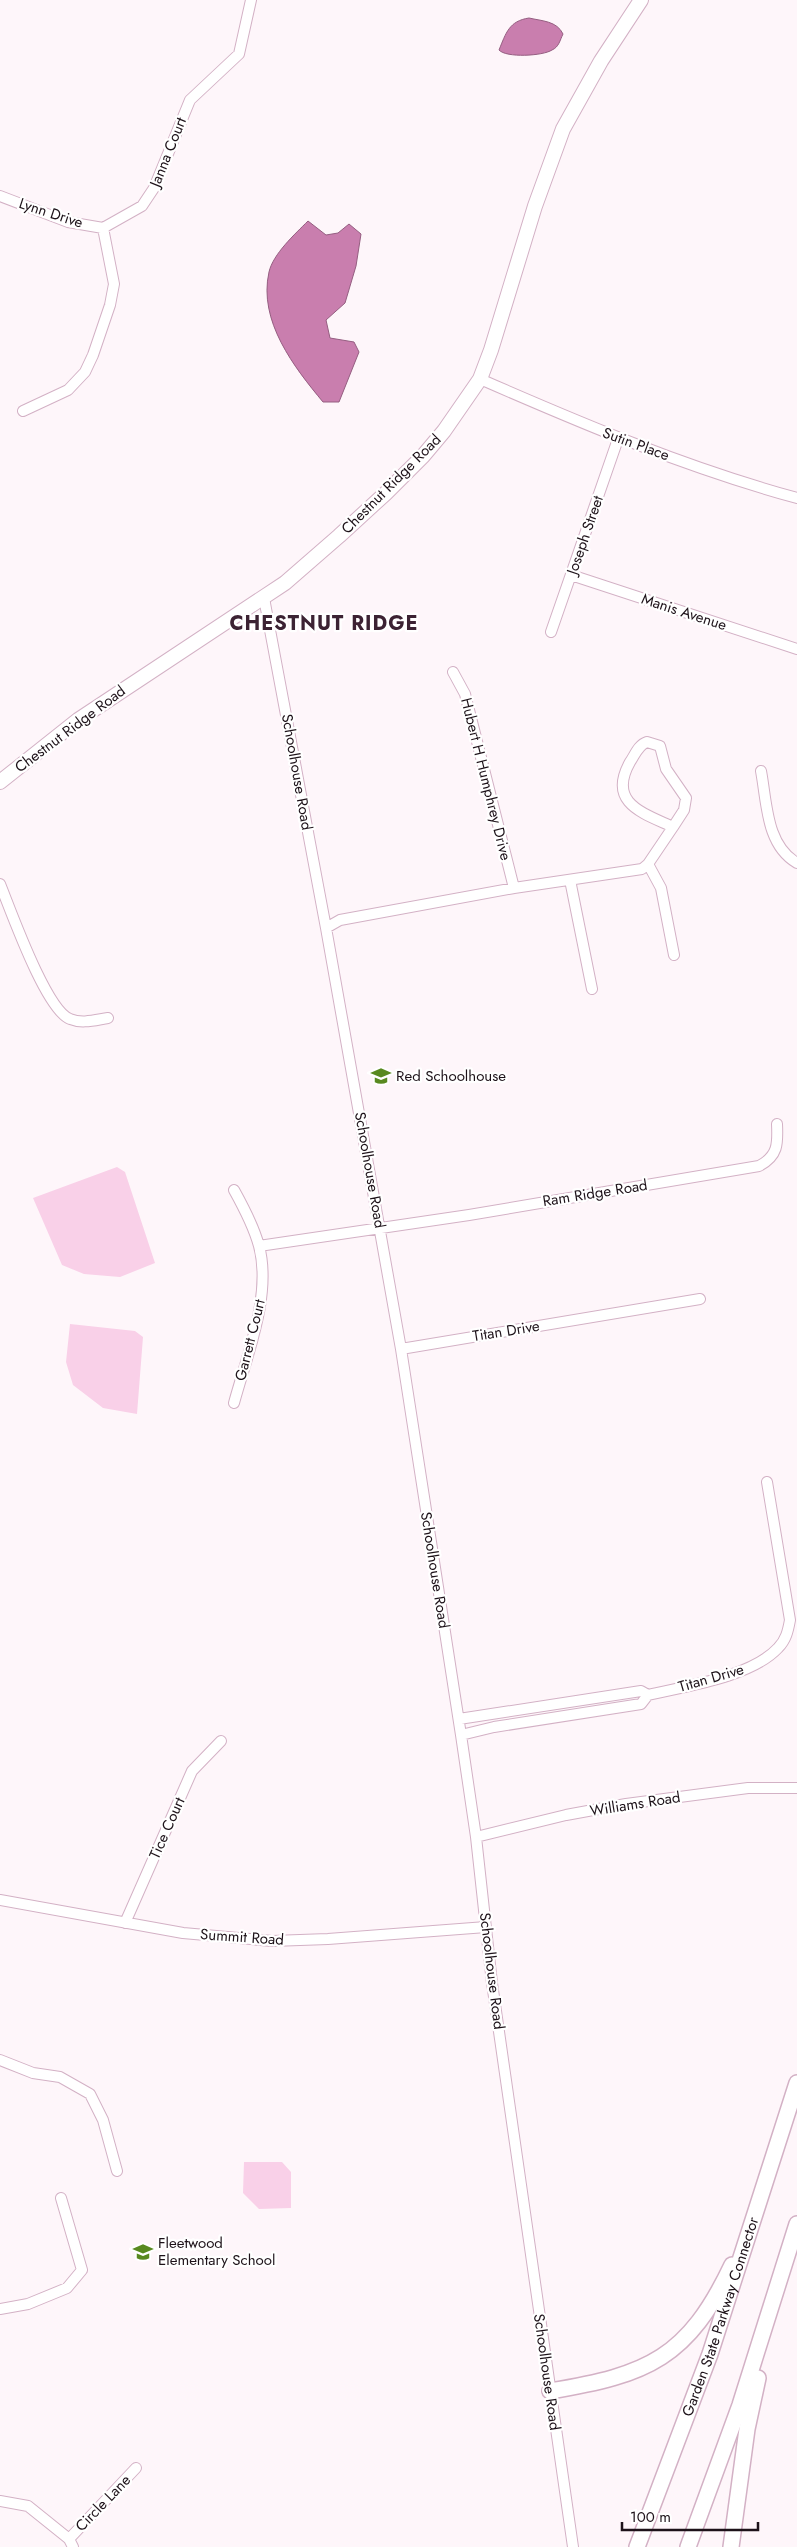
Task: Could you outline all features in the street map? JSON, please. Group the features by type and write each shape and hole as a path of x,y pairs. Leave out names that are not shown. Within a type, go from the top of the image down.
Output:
{"highway":[{"name":"Garden State Parkway Connector","path":"637,2547 694,2401 797,2083"},
{"path":"550,2391 600,2383 627,2375 650,2364 681,2342 694,2329 715,2298 755,2216"},
{"path":"688,2547 732,2428 797,2224"},
{"path":"731,2547 749,2416 780,2279"}],"main road":[{"name":"Chestnut Ridge Road","path":"0,782 78,720 264,598 339,536 423,456 458,412 480,379 503,318 534,206 563,129 601,60 641,0"}],"street":[{"name":"Janna Court","path":"103,228 142,206 154,188 190,100 239,54 251,0"},
{"name":"Lynn Drive","path":"0,196 68,222 103,228"},
{"path":"22,412 68,390 85,372 93,355 110,305 114,284 103,228"},
{"name":"Sutin Place","path":"480,379 618,439 758,487 797,498"},
{"name":"Joseph Street","path":"551,632 618,439"},
{"name":"Manis Avenue","path":"571,575 797,649"},
{"name":"Schoolhouse Road","path":"264,598 380,1227 459,1719 476,1837 492,1983 573,2547"},
{"name":"Hubert H Humphrey Drive","path":"453,672 465,694 514,888"},
{"path":"326,928 340,920 514,888 642,869 648,864 673,827 684,810 686,798 666,770 660,746 647,742 640,746 624,773 624,793 636,809 673,827"},
{"path":"761,771 771,826 777,846 786,856 797,863"},
{"path":"648,864 662,888 674,955"},
{"path":"570,880 592,989"},
{"path":"0,884 45,989 56,1007 69,1019 84,1022 108,1018"},
{"name":"Ram Ridge Road","path":"380,1227 466,1216 759,1166 769,1161 775,1153 778,1142 777,1124"},
{"name":"Garrett Court","path":"234,1190 259,1246 263,1275 262,1304 234,1403"},
{"path":"259,1246 380,1227"},
{"name":"Titan Drive","path":"400,1349 700,1298"},
{"name":"Titan Drive","path":"461,1735 494,1727 641,1704 648,1696 748,1668 778,1648 787,1634 790,1620 766,1482"},
{"name":"Titan Drive","path":"459,1719 641,1691 648,1696"},
{"name":"Tice Court","path":"125,1923 192,1771 221,1741"},
{"name":"Williams Road","path":"476,1837 566,1815 626,1804 748,1788 797,1788"},
{"name":"Summit Road","path":"0,1900 183,1933 272,1941 328,1939 486,1927"},
{"path":"0,2060 33,2073 60,2077 90,2094 103,2120 117,2171"},
{"path":"0,2309 28,2304 66,2288 82,2270 61,2198"},
{"name":"Circle Lane","path":"71,2543 136,2468"},
{"path":"0,2501 28,2506 71,2543"}],"shaded area":[{"path":"529,18 549,22 557,26 563,34 556,47 541,54 525,55 503,53 499,50 509,29 517,22"},
{"path":"308,221 326,235 338,233 349,224 361,234 356,266 345,303 326,320 330,338 354,342 359,352 339,402 323,402 301,374 281,342 269,308 267,290 271,265 285,245"},
{"path":"117,1167 125,1172 155,1263 120,1277 84,1274 62,1265 33,1198"},
{"path":"70,1324 135,1331 143,1337 137,1414 103,1408 73,1385 66,1362"},
{"path":"244,2162 282,2162 291,2172 291,2208 259,2209 243,2193"}],"place":[{"name":"Red Schoolhouse","path":"381,1076"},
{"name":"Fleetwood Elementary School","path":"143,2252"}],"district":[{"name":"CHESTNUT RIDGE","path":"324,623"}]}
